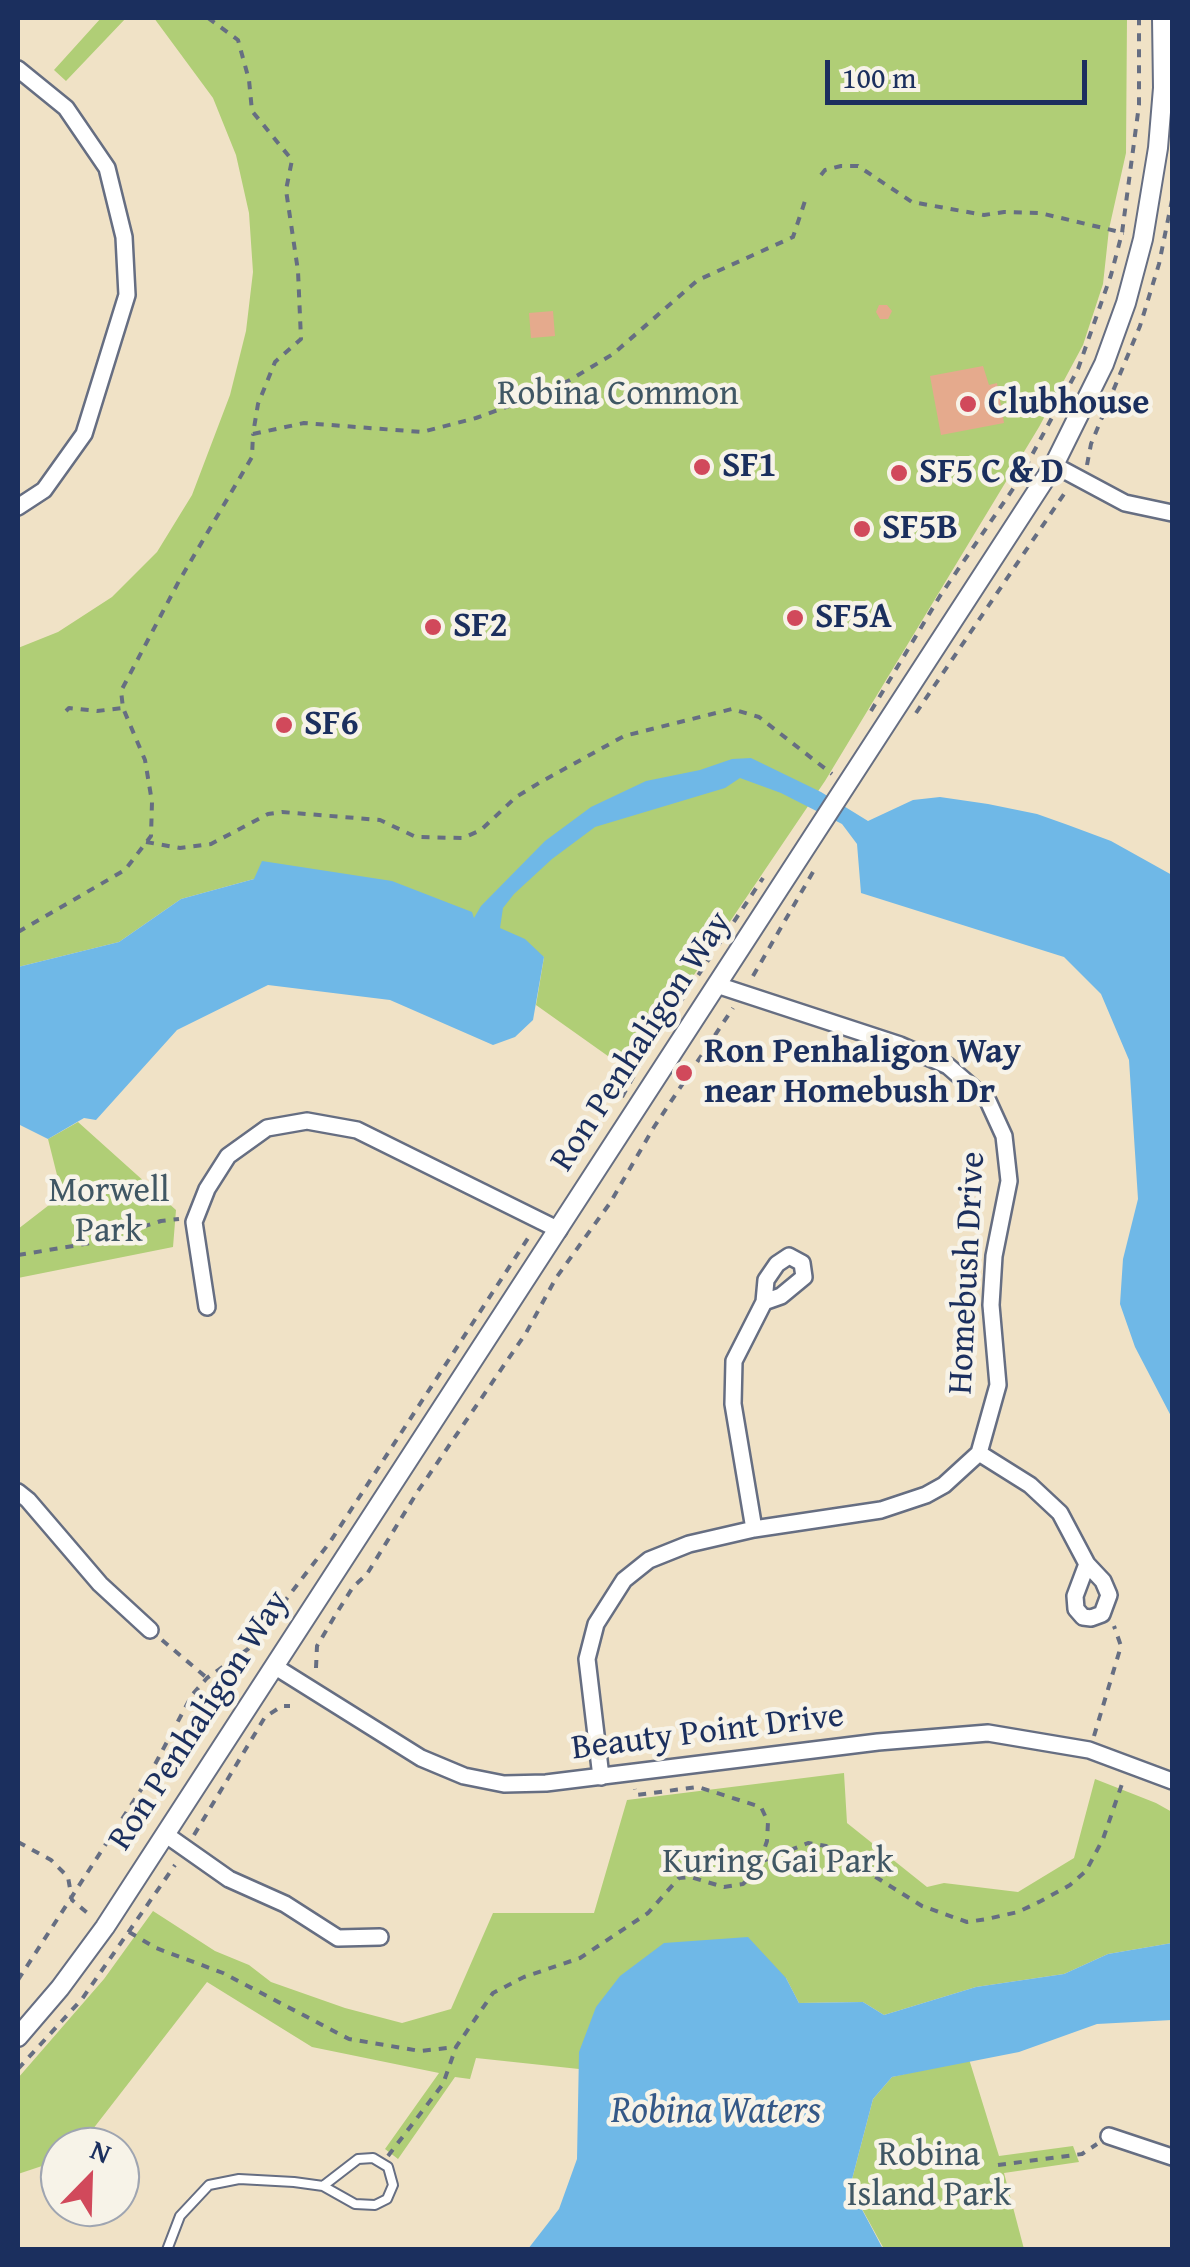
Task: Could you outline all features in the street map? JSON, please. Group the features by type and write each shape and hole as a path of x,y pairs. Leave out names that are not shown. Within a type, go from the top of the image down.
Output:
{"street":[{"name":"Ron Penhaligon Way","path":"18,2037 105,1927 1054,465 1104,364 1126,304 1143,239 1161,118 1162,18"},
{"path":"18,69 66,108 108,168 124,236 126,295 84,434 44,490 18,507"},
{"path":"1054,465 1126,503 1172,513"},
{"name":"Homebush Drive","path":"718,985 900,1045 948,1066 988,1101 1004,1136 1009,1181 994,1256 991,1305 998,1385 980,1453"},
{"path":"207,1307 194,1222 207,1189 228,1156 267,1128 307,1121 357,1130 559,1230"},
{"path":"754,1529 735,1420 734,1361 764,1302"},
{"path":"601,1777 587,1659 596,1624 613,1593 649,1560 689,1544 754,1529 852,1516 908,1502 944,1485 980,1453 1030,1485 1060,1513 1087,1564 1109,1594 1102,1614 1092,1618 1082,1617 1076,1609 1075,1596 1087,1564"},
{"path":"18,1492 100,1584 150,1630"},
{"name":"Beauty Point Drive","path":"274,1666 421,1758 464,1776 522,1784 878,1742 988,1733 1089,1750 1172,1781"},
{"path":"165,1834 229,1880 286,1904 338,1938 380,1937"},
{"path":"1109,2136 1172,2157"}],"lane":[{"path":"168,2250 180,2216 209,2185 239,2178 323,2186 354,2204 375,2205 387,2198 393,2184 388,2167 373,2158 358,2159 323,2186"}],"path":[{"path":"18,932 124,870 151,836 152,802 145,760 123,708 121,691 179,581 252,458 258,404 274,362 300,339 298,271 286,190 292,160 252,111 249,80 238,40 208,18"},
{"path":"868,717 940,596 1017,482 1078,369 1122,233 1139,105 1139,18"},
{"path":"821,175 841,166 858,166 912,202 984,215 1040,213 1143,239"},
{"path":"253,434 304,424 422,432 534,397 612,354 698,280 794,237 806,198"},
{"path":"908,723 1064,494 1074,487"},
{"path":"66,711 123,708"},
{"path":"146,842 180,848 211,844 268,814 282,812 380,820 416,836 462,838 482,830 516,797 624,736 720,710 732,709 759,717 836,776 842,764"},
{"path":"617,1107 648,1052 769,869"},
{"path":"753,976 814,870"},
{"path":"316,1668 318,1646 336,1614 367,1574 526,1333 556,1278 610,1203 654,1127 735,1005"},
{"path":"18,1255 91,1243 161,1220 194,1222"},
{"path":"18,1980 144,1785 192,1695 207,1678 248,1649 330,1542 540,1220"},
{"path":"1089,1750 1122,1646 1106,1608"},
{"path":"150,1630 207,1678"},
{"path":"194,1836 265,1717 282,1706 290,1706"},
{"path":"760,1862 808,1842 842,1854 922,1906 951,1918 967,1922 1018,1912 1070,1885 1086,1871 1103,1839 1128,1763"},
{"path":"380,2162 394,2150 443,2084 456,2047 493,1993 524,1977 580,1958 648,1913 679,1878 690,1876 724,1887 743,1884 757,1871 767,1841 768,1822 761,1807 698,1788 636,1795 633,1773"},
{"path":"18,1842 51,1860 68,1877 72,1900 105,1927"},
{"path":"18,2069 82,1999 175,1864"},
{"path":"129,1932 156,1948 223,1973 349,2039 420,2051 456,2047"},
{"path":"998,2164 1082,2154 1109,2136"}],"green space":[{"path":"101,18 126,18 66,81 54,70"},
{"name":"Robina Common","path":"154,18 1127,18 1126,153 1109,229 1103,284 1083,345 1039,427 825,781 629,1071 536,1005 544,957 254,879 181,899 119,942 18,967 18,648 58,632 112,597 157,552 192,495 230,395 246,331 253,272 249,213 236,155 213,98"},
{"name":"Morwell Park","path":"78,1122 176,1210 173,1247 18,1278 18,1229 62,1195 48,1139"},
{"name":"Kuring Gai Park","path":"844,1773 847,1823 927,1887 944,1883 1018,1892 1074,1858 1095,1779 1172,1812 1172,1943 1108,1954 1064,1974 976,1987 884,2015 863,2002 799,2003 786,1978 580,2051 579,2069 476,2058 470,2079 455,2077 398,2159 385,2149 439,2073 312,2047 207,1982 95,2127 40,2127 40,2167 18,2174 18,2078 104,1979 153,1911 215,1951 249,1965 271,1982 402,2023 451,2009 493,1913 594,1913 627,1800"},
{"name":"Robina Island Park","path":"969,2059 999,2156 1073,2146 1079,2162 1004,2173 1024,2249 884,2249 850,2187 873,2099 892,2077"}],"water":[{"path":"751,758 821,792 868,821 913,800 940,797 988,804 1037,814 1111,841 1172,875 1172,1418 1135,1347 1120,1304 1123,1259 1138,1199 1129,1060 1101,994 1064,957 861,893 857,844 842,824 781,793 740,778 725,788 595,827 514,894 503,908 500,928 525,939 544,957 533,1020 515,1037 493,1045 390,1000 268,985 177,1030 96,1120 84,1118 48,1139 18,1124 18,967 119,942 181,899 254,879 262,861 392,881 472,912 474,918 545,841 591,807 646,781 732,759"},
{"name":"Robina Waters","path":"748,1937 786,1978 799,2003 863,2002 884,2015 976,1987 1064,1974 1108,1954 1172,1943 1172,2020 1097,2024 1019,2052 892,2077 873,2099 850,2187 883,2249 528,2249 559,2209 577,2159 579,2052 596,2007 620,1976 664,1943"}],"building":[{"path":"879,305 887,305 892,311 888,319 880,319 876,312"},
{"path":"553,311 555,336 531,338 529,313"},
{"name":"Clubhouse","path":"983,366 989,385 997,383 1004,423 941,435 930,376"},
{"path":"743,1861 749,1864 750,1871 744,1875 738,1873 737,1866"}],"place":[{"name":"Clubhouse","path":"968,404"},
{"name":"SF1","path":"702,467"},
{"name":"SF5 C & D","path":"899,473"},
{"name":"SF5B","path":"862,529"},
{"name":"SF5A","path":"795,618"},
{"name":"SF2","path":"433,627"},
{"name":"SF6","path":"284,725"},
{"name":"Ron Penhaligon Way near Homebush Dr","path":"684,1073"}]}
